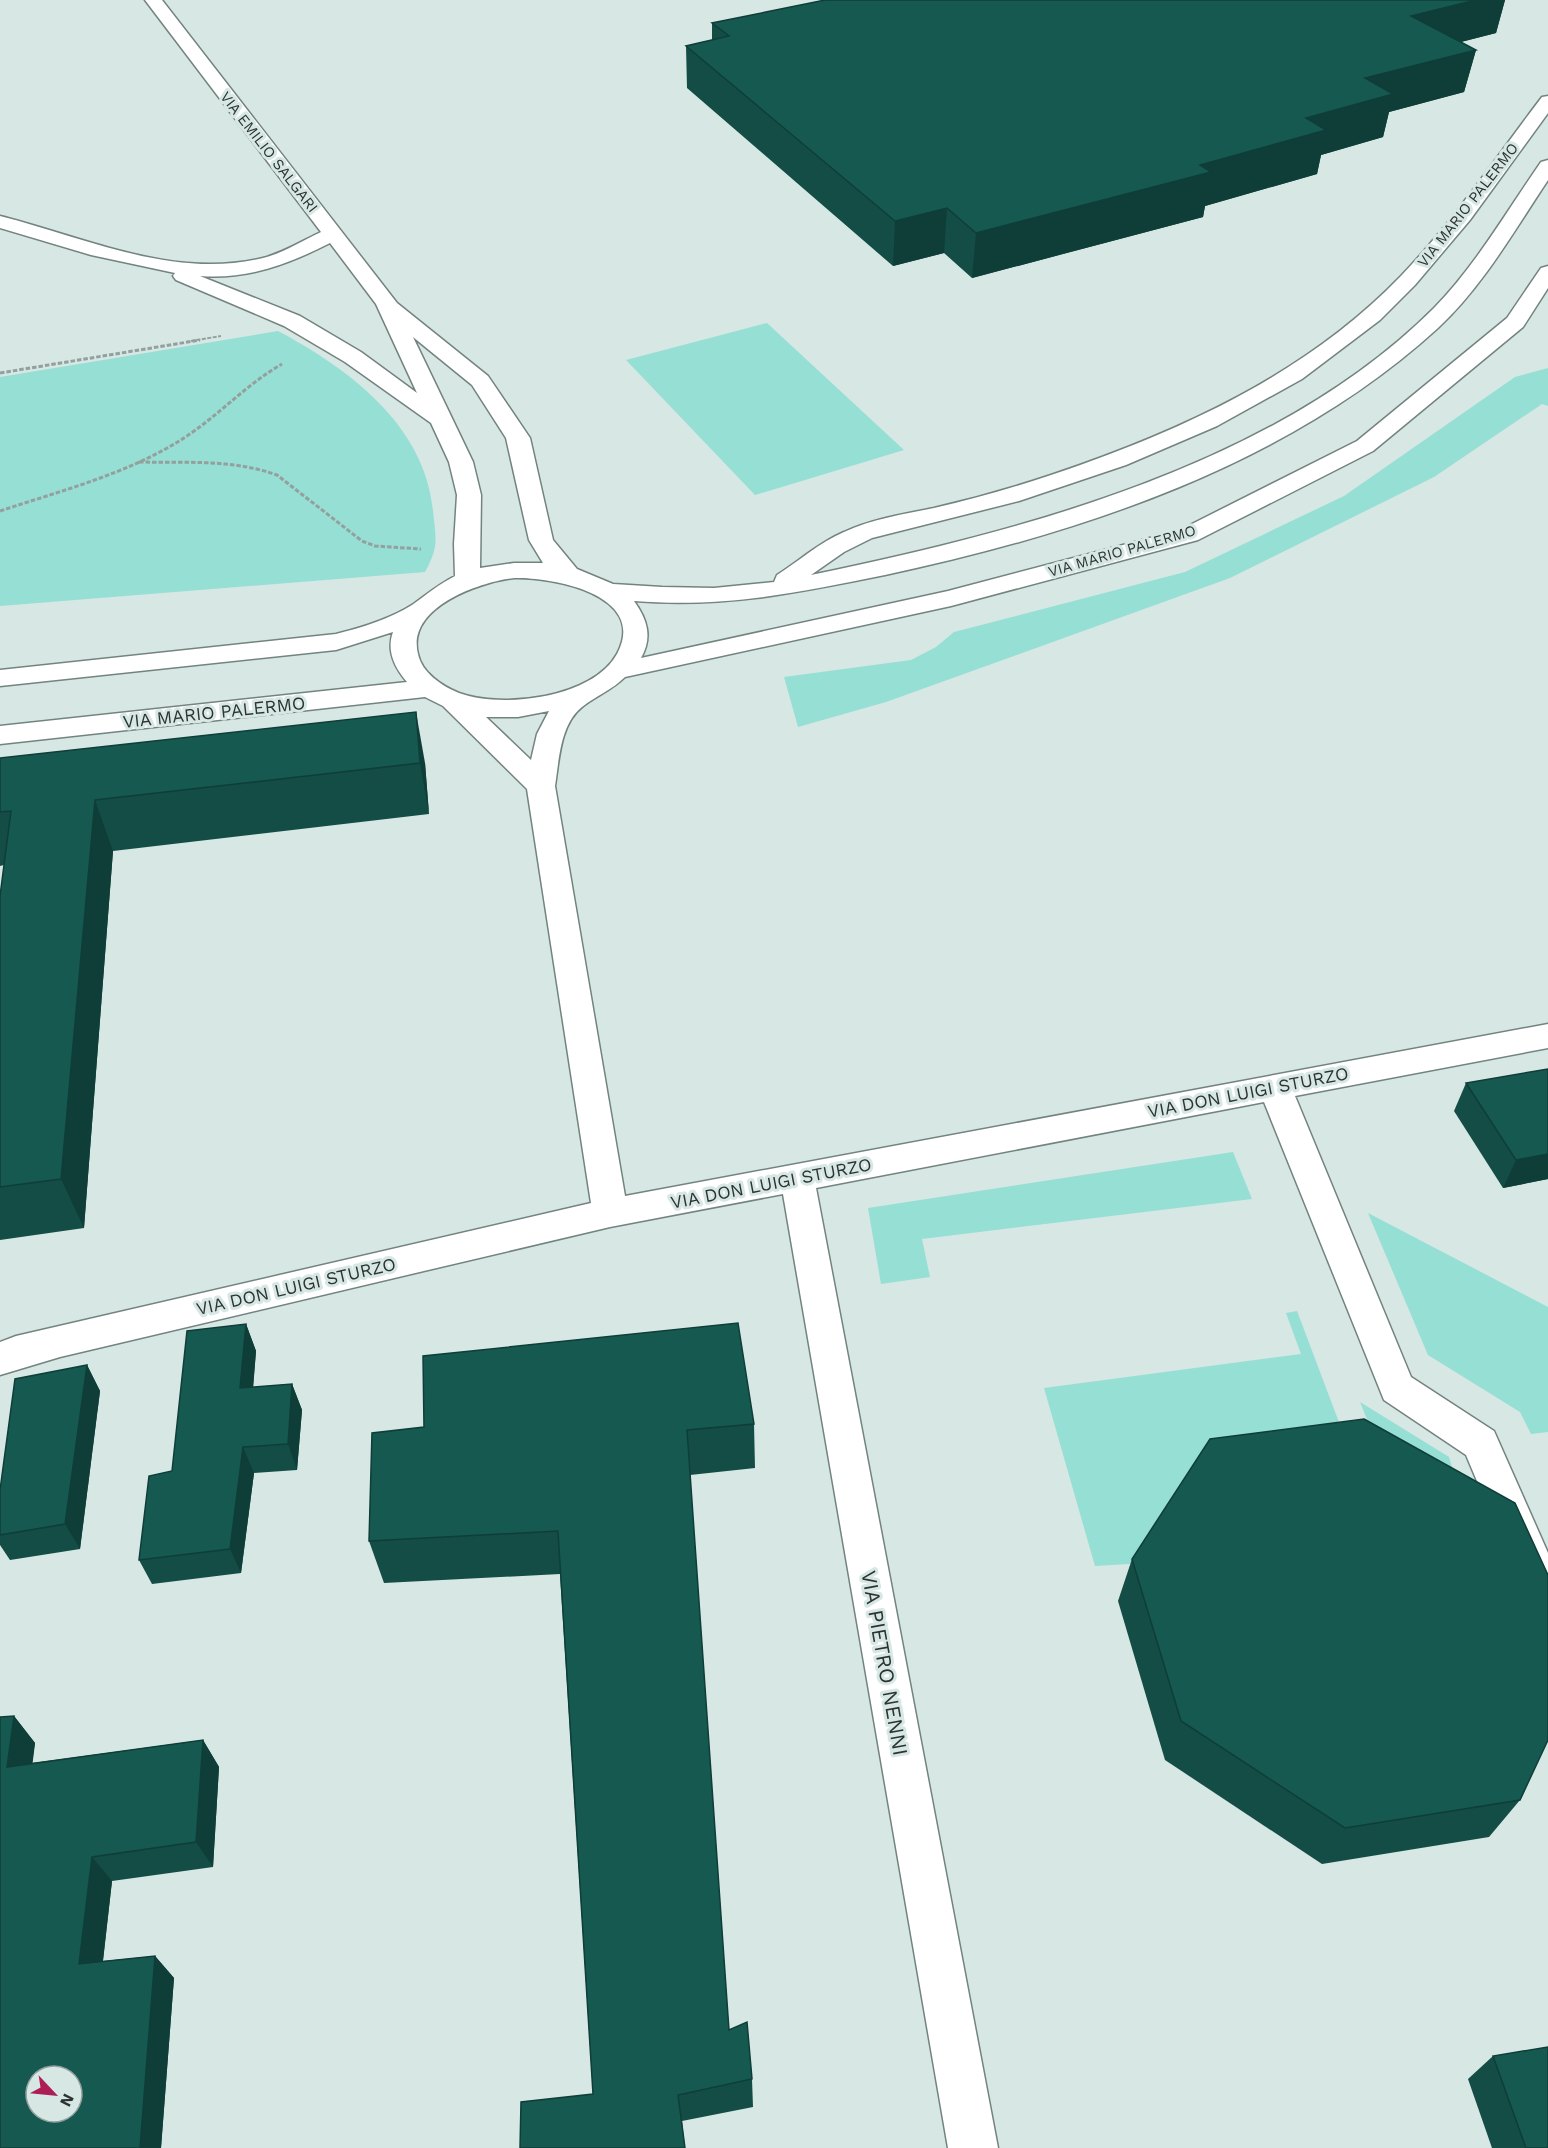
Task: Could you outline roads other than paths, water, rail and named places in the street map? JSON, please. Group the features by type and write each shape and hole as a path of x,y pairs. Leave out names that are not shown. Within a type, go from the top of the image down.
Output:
{"street":[{"name":"VIA EMILIO SALGARI","path":"153,0 386,303 461,462 470,495 466,544 468,576 465,581"},
{"name":"VIA MARIO PALERMO","path":"769,590 849,539 871,530 949,512 1071,477 1161,443 1236,408 1297,373 1356,329 1407,281 1449,232 1548,101"},
{"name":"VIA MARIO PALERMO","path":"609,591 710,596 769,590 935,557 1022,533 1120,500 1277,433 1344,393 1393,355 1443,311 1481,263 1548,166"},
{"path":"0,222 153,264 292,321 353,357 440,420"},
{"path":"153,264 200,270 233,269 269,264 333,234"},
{"name":"VIA MARIO PALERMO","path":"617,671 951,598 1189,535 1365,446 1515,322 1548,272"},
{"name":"VIA EMILIO SALGARI","path":"386,303 480,381 518,438 541,540 554,561 567,574"},
{"path":"0,678 336,642 371,633 418,611 438,594 465,581 514,571 567,574 609,591 628,611 634,626 633,646 617,671 570,703 550,732 541,786 610,1214"},
{"path":"418,611 406,630 403,651 410,671 427,688 454,701 491,709 517,709 555,704 591,690"},
{"name":"VIA MARIO PALERMO","path":"0,735 427,688"},
{"path":"454,701 541,786"},
{"name":"VIA DON LUIGI STURZO","path":"0,1359 16,1352 60,1341 610,1214 1548,1036"},
{"path":"1275,1087 1397,1388 1480,1443 1548,1600"},
{"name":"VIA PIETRO NENNI","path":"797,1178 973,2148"}]}
